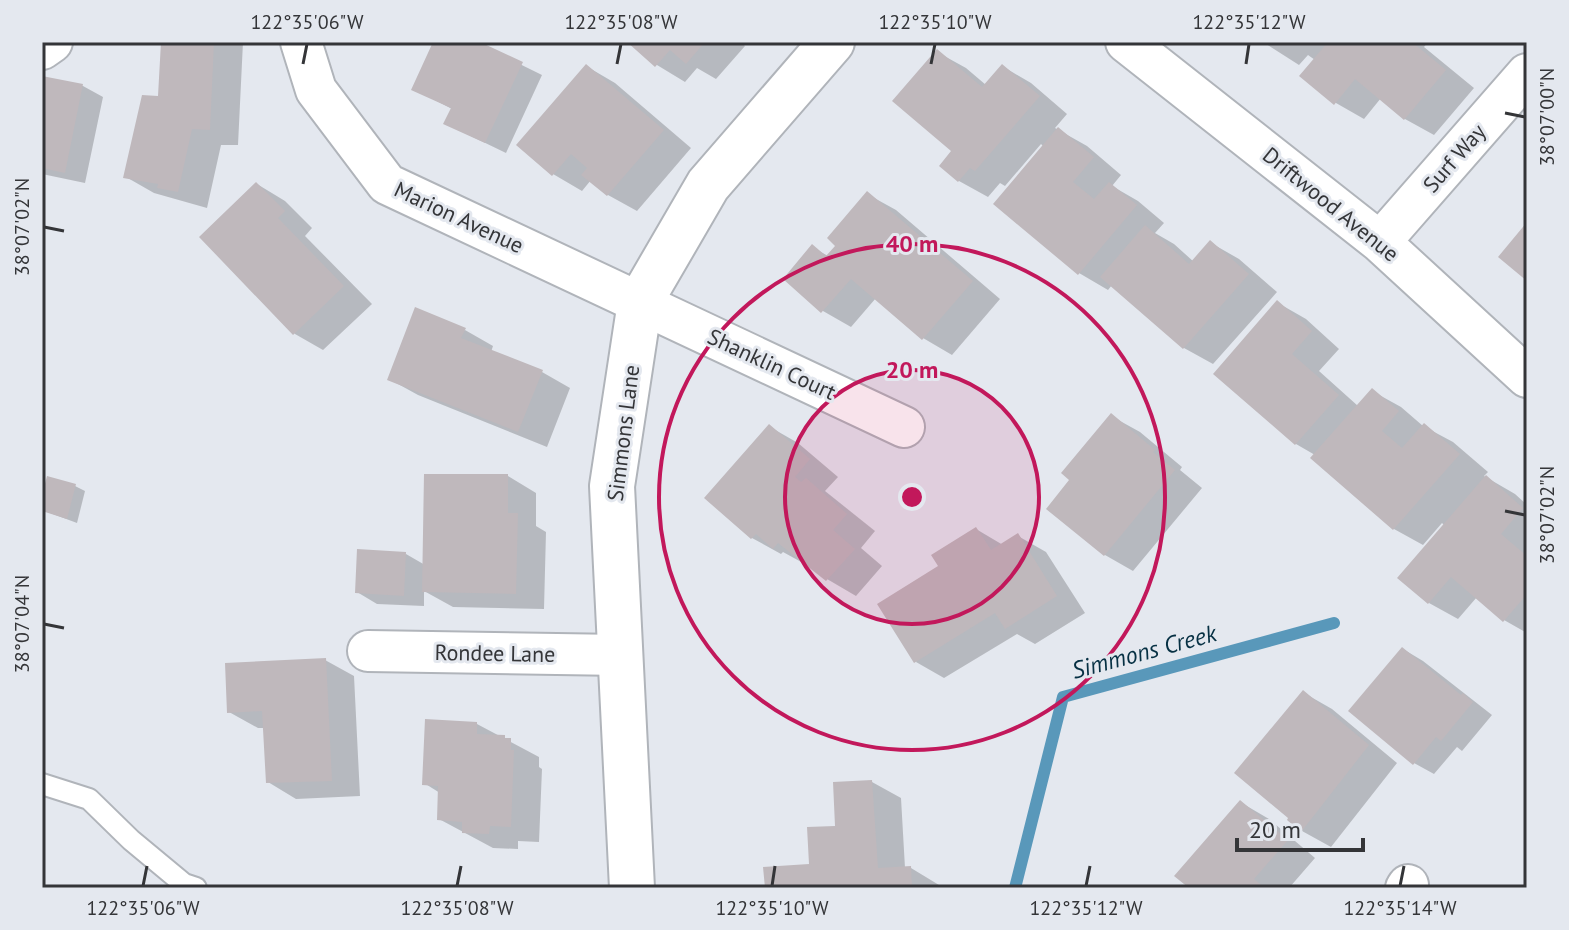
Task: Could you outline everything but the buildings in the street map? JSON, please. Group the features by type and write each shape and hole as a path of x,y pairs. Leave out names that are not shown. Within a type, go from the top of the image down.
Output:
{"street":[{"path":"42,49 52,42"},
{"name":"Marion Avenue","path":"301,42 316,90 387,184 640,302"},
{"name":"Simmons Lane","path":"632,888 612,486 640,302 708,185 832,42"},
{"name":"Driftwood Avenue","path":"1126,42 1380,242 1527,377"},
{"name":"Surf Way","path":"1380,242 1527,74"},
{"name":"Shanklin Court","path":"640,302 904,427"},
{"name":"Rondee Lane","path":"368,651 622,655"}],"lane":[{"path":"42,784 89,799 131,840 184,884 196,888"}],"waterway":[{"name":"Simmons Creek","path":"1015,888 1063,697 1334,623"}]}
